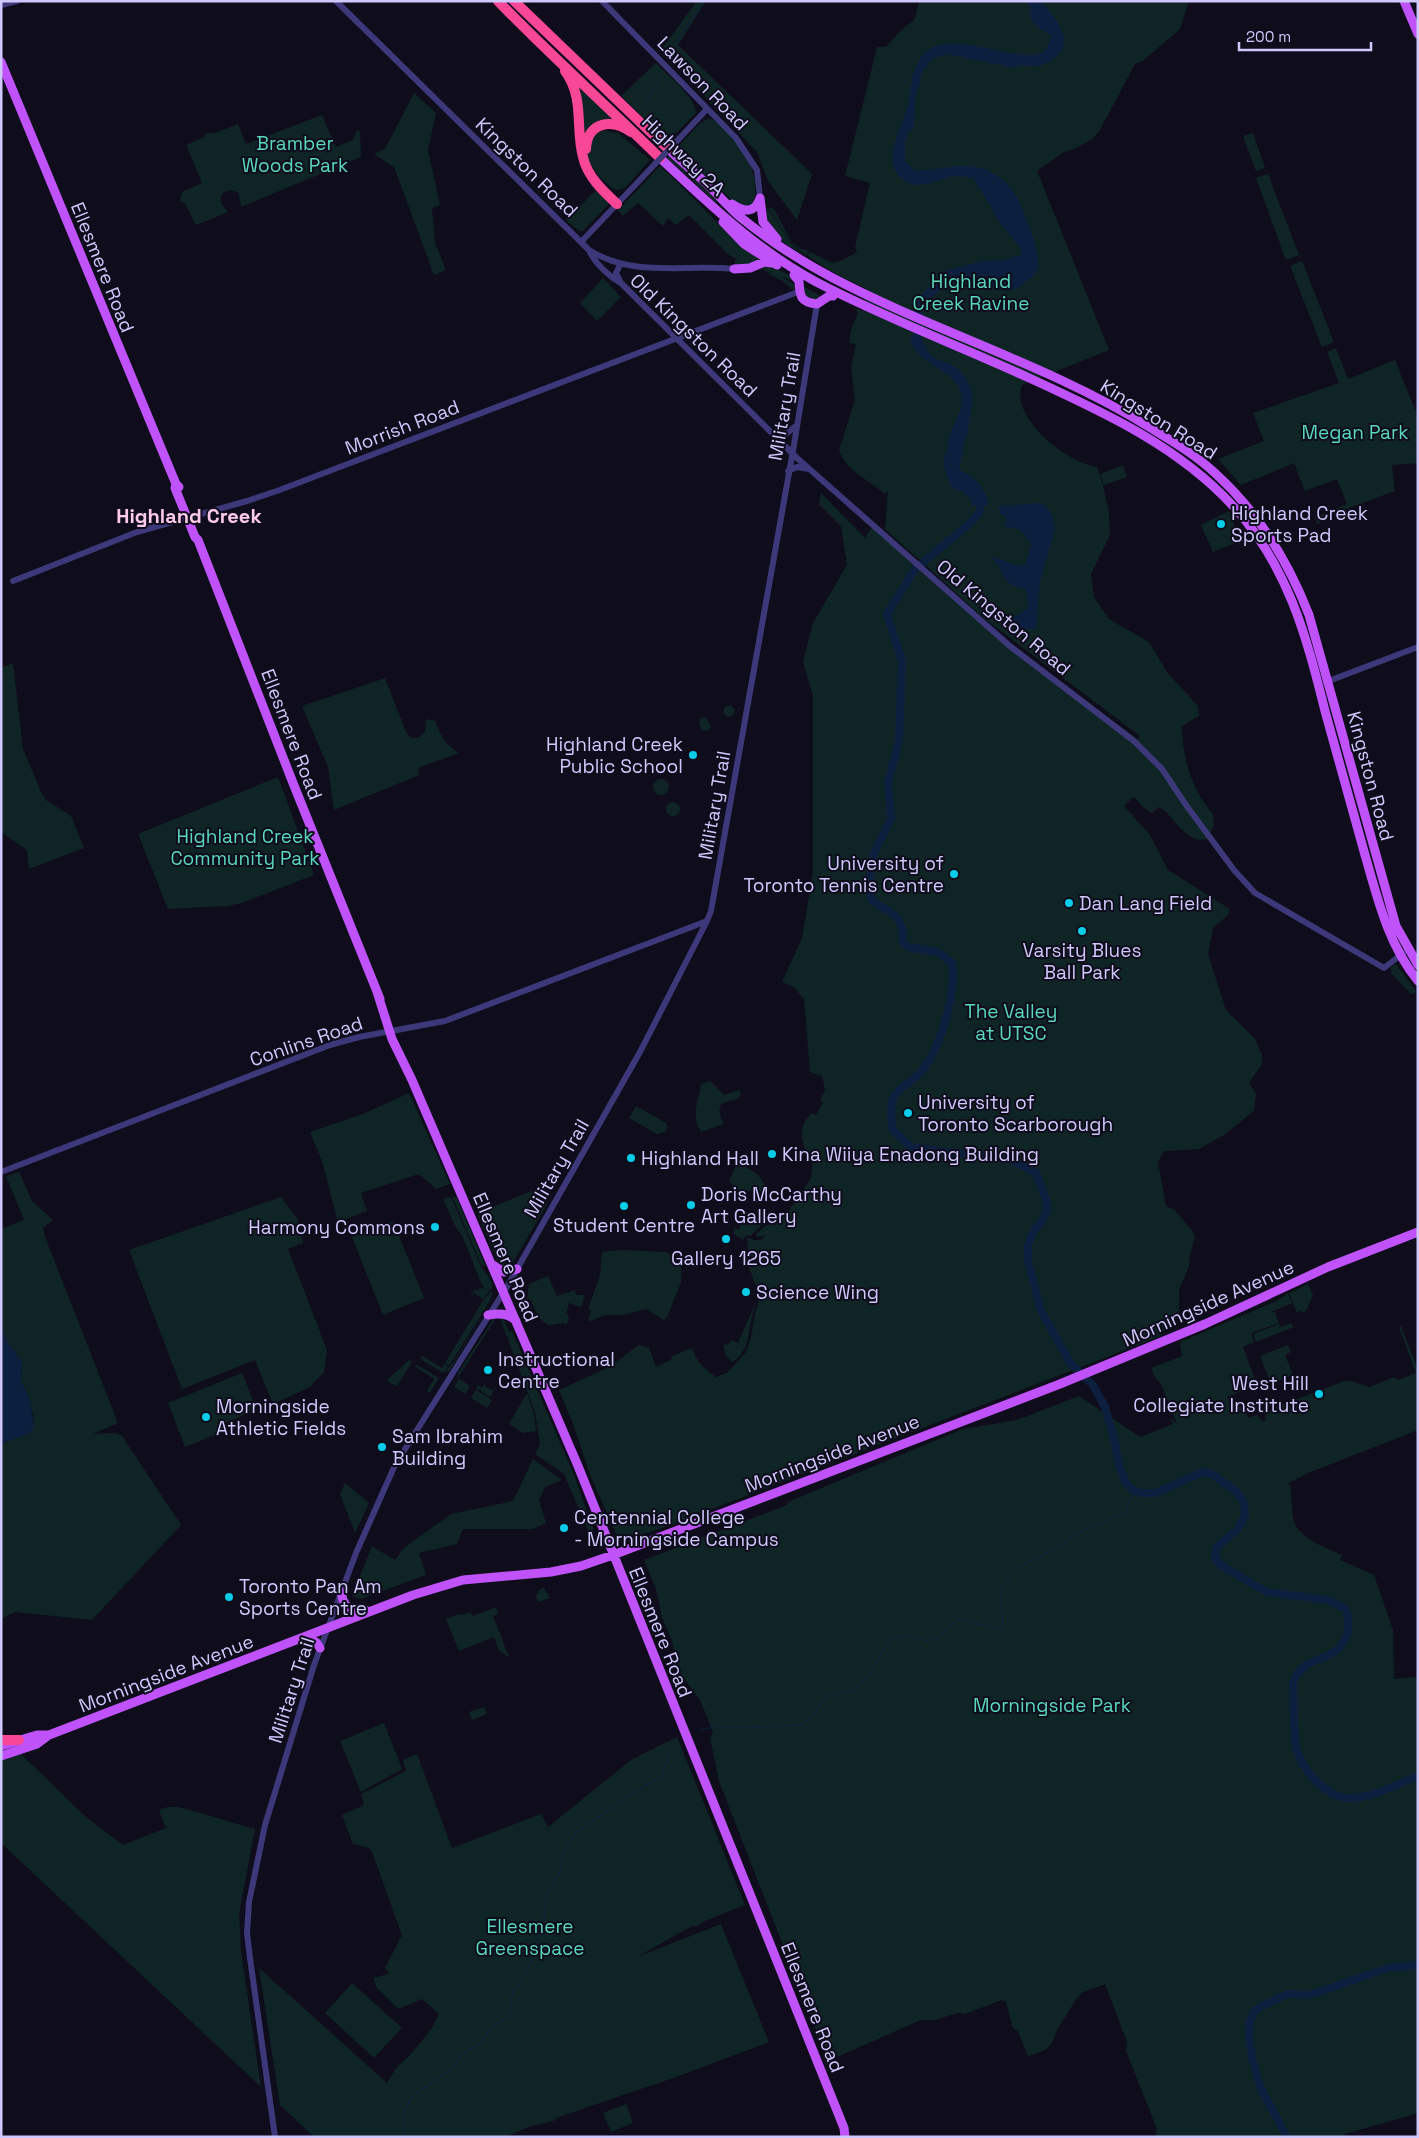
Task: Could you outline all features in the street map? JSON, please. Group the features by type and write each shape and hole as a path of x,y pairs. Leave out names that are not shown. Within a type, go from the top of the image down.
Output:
{"highway":[{"name":"Highway 2A","path":"498,1 548,52 644,142 657,161"},
{"name":"Highway 2A","path":"514,1 672,145"},
{"path":"548,52 566,73 573,85 580,114 583,158 587,169 596,183 619,202"},
{"path":"619,202 593,172 587,159 587,138 592,130 606,124 626,129 644,142"},
{"path":"1,1740 19,1740"}],"main road":[{"path":"1404,1 1418,34"},
{"name":"Ellesmere Road","path":"1,62 176,484 179,486 190,517 200,535 198,540 391,1031 504,1291 613,1555 845,2132 848,2130 852,2137"},
{"name":"Highway 2A","path":"672,145 740,217 789,252"},
{"name":"Highway 2A","path":"657,161 748,238 780,261 830,289 867,306"},
{"path":"714,191 737,208 747,211 756,206 760,198"},
{"path":"760,198 763,222 789,252"},
{"path":"707,202 744,244 775,264 833,296 853,304 867,306"},
{"name":"Kingston Road","path":"789,252 825,274 874,298 1009,357 1120,409 1184,449 1224,482 1259,521 1291,572 1309,615 1396,926 1418,965"},
{"path":"734,269 750,268 764,262 775,264"},
{"path":"794,275 799,281 798,292 804,300 817,304 829,296 833,296"},
{"name":"Kingston Road","path":"867,306 1007,367 1145,435 1188,464 1234,507 1262,542 1284,580 1301,624 1319,685 1380,908 1400,956 1418,981"},
{"name":"Morningside Avenue","path":"1,1756 37,1744 49,1735 329,1626 463,1580 551,1572 581,1566 613,1555 1060,1384 1164,1342 1328,1267 1418,1232"},
{"path":"492,1264 504,1272 517,1269"},
{"path":"488,1315 510,1315 516,1321"},
{"path":"341,1592 342,1600 348,1607 370,1611"},
{"path":"304,1636 316,1642 320,1648"},
{"name":"Morningside Avenue","path":"1,1746 37,1735 49,1735"}],"street":[{"path":"1,5 17,1"},
{"name":"Kingston Road","path":"336,1 589,250 617,264 639,268 716,267 734,269"},
{"name":"Lawson Road","path":"602,1 736,138 752,160 759,182 760,198"},
{"path":"581,242 707,109"},
{"name":"Old Kingston Road","path":"589,250 596,262 622,284 810,470 1011,647 1134,741 1151,757 1162,769 1234,870 1256,892 1384,968 1408,950"},
{"path":"614,279 612,271 617,264"},
{"path":"617,264 616,273 622,284"},
{"name":"Morrish Road","path":"13,581 137,532 270,493 798,292"},
{"name":"Military Trail","path":"275,2137 247,1933 249,1902 265,1825 320,1648 341,1592 395,1465 517,1269 640,1052 711,911 817,304"},
{"path":"774,434 786,434 797,424"},
{"path":"788,471 798,467 810,470"},
{"path":"1319,685 1418,647"},
{"name":"Conlins Road","path":"1,1172 330,1045 350,1038 445,1021 707,921"}],"green space":[{"path":"697,1 706,1 678,45 812,174 797,220 768,181 757,152 661,50"},
{"name":"The Valley at UTSC","path":"919,1 1189,1 1180,29 1143,61 1135,64 1101,128 1093,139 1064,152 1037,171 1109,350 1022,385 1021,398 1025,412 1044,437 1071,457 1085,464 1097,467 1109,513 1110,535 1091,574 1094,597 1109,619 1149,642 1167,672 1198,706 1199,716 1182,726 1182,737 1186,761 1194,784 1199,795 1213,814 1214,825 1207,839 1200,840 1189,835 1164,810 1158,807 1152,813 1145,809 1135,798 1132,798 1124,806 1150,835 1168,870 1230,909 1228,915 1213,928 1208,954 1226,1010 1255,1039 1262,1055 1262,1064 1249,1083 1256,1094 1254,1111 1224,1135 1199,1149 1164,1151 1158,1162 1166,1206 1175,1210 1195,1237 1189,1266 1179,1290 1179,1314 1159,1337 678,1522 651,1532 621,1538 617,1536 591,1477 559,1390 609,1367 639,1345 649,1348 656,1367 671,1360 672,1356 692,1348 704,1368 716,1377 727,1373 746,1352 760,1298 749,1267 747,1237 753,1240 761,1240 766,1235 757,1237 756,1234 765,1226 781,1220 787,1214 811,1178 813,1160 809,1160 802,1131 803,1125 811,1113 816,1115 823,1103 820,1100 825,1090 822,1076 810,1072 804,999 794,987 782,982 802,938 813,873 813,695 803,662 813,623 847,565 841,526 819,504 821,493 865,538 872,527 963,608 1137,739 1140,736 985,619 885,529 888,491 885,494 859,475 847,464 839,450 855,400 851,368 856,344 849,343 851,329 858,313 855,308 863,311 865,288 838,275 807,256 810,252 829,261 837,262 857,252 855,247 870,183 845,176 877,47 886,47 900,31 915,19"},
{"path":"656,63 686,93 696,113 668,141 621,96"},
{"path":"575,84 617,121 584,136"},
{"path":"414,93 436,113 428,150 440,205 432,208 435,243 446,270 434,275 394,167 374,154 385,149"},
{"name":"Bramber Woods Park","path":"322,115 336,147 353,140 357,130 360,131 361,157 241,207 239,193 233,191 224,192 221,201 228,212 196,225 185,203 180,201 182,192 202,183 186,145 205,137 206,133 215,133 238,124 246,144"},
{"path":"709,118 722,127 736,142 752,169 755,179 755,194 754,204 749,209 732,200 675,150 700,123"},
{"path":"599,130 618,133 650,160 625,188 616,190 610,186 598,175 589,161 587,146 591,137"},
{"path":"1253,133 1265,168 1256,171 1243,136"},
{"path":"669,155 717,201 716,203 667,158"},
{"path":"660,166 722,227 761,260 752,265 735,265 737,259 730,256 689,215 676,225 668,218 663,226 638,203 623,216 618,210"},
{"path":"1268,174 1299,255 1286,260 1256,178"},
{"path":"596,190 608,200 608,205 583,231 579,231 566,220"},
{"path":"767,207 791,243 804,256 780,240 767,224"},
{"path":"768,207 774,209 791,241 801,249 809,251 806,256 790,241"},
{"path":"1302,261 1334,342 1322,347 1290,266"},
{"path":"770,265 791,276 796,282 759,267"},
{"path":"766,273 775,274 796,285 796,288 793,290 783,281"},
{"path":"603,278 621,297 597,321 580,303"},
{"path":"803,286 822,297 817,301 804,296"},
{"name":"Megan Park","path":"1336,348 1348,379 1395,360 1418,417 1418,463 1392,465 1395,491 1349,508 1317,524 1315,517 1347,504 1337,479 1305,491 1294,463 1241,485 1218,459 1264,441 1253,413 1339,383 1327,352"},
{"path":"1123,465 1127,477 1104,485 1100,474"},
{"path":"1229,511 1240,541 1213,552 1201,525"},
{"path":"13,663 23,749 42,794 46,800 71,816 84,848 29,869 27,850 1,832 1,668"},
{"path":"385,678 406,732 411,738 418,738 425,732 426,719 435,721 444,739 459,753 418,768 419,775 334,810 328,767 302,706"},
{"path":"729,705 735,711 729,717 723,711"},
{"path":"705,717 711,727 706,731 702,730 699,723 700,719"},
{"name":"Highland Creek Community Park","path":"278,777 314,875 242,903 227,906 168,909 138,834"},
{"path":"661,779 667,781 669,787 667,793 661,795 655,793 653,787 655,781"},
{"path":"673,802 678,804 680,809 678,814 673,816 668,814 666,809 668,804"},
{"path":"1396,964 1416,991 1415,993 1411,994 1391,973 1391,967"},
{"path":"710,1081 724,1095 739,1090 741,1093 738,1099 722,1103 720,1106 720,1116 724,1124 701,1132 696,1121 697,1103 701,1084"},
{"path":"409,1093 450,1184 436,1189 419,1174 361,1193 367,1211 338,1222 322,1161 310,1132 363,1114"},
{"path":"636,1106 666,1123 667,1128 665,1132 657,1134 629,1118"},
{"path":"738,1161 758,1175 765,1185 762,1192 736,1190 729,1181"},
{"path":"19,1172 32,1201 53,1220 43,1228 44,1234 118,1423 93,1434 116,1433 122,1436 181,1525 92,1620 15,1612 1,1619 1,1444 28,1434 34,1422 30,1399 21,1381 22,1361 8,1343 1,1329 1,1229 24,1220 6,1176"},
{"path":"539,1188 547,1204 511,1266 507,1268 500,1266 477,1213"},
{"path":"452,1196 457,1198 486,1267 481,1264"},
{"path":"281,1197 297,1218 303,1243 288,1249 327,1350 324,1372 310,1387 273,1404 255,1360 182,1389 129,1250"},
{"path":"451,1197 480,1264 492,1283 492,1289 485,1289 481,1283 462,1235 456,1228 443,1199"},
{"path":"744,1220 755,1224 759,1221 775,1220 762,1225 750,1236 746,1235 743,1240 734,1234 734,1228 738,1230"},
{"path":"393,1221 424,1298 383,1315 352,1237"},
{"path":"620,1250 666,1252 681,1259 681,1282 667,1317 664,1320 646,1309 622,1315 605,1315 588,1322 591,1310 588,1309 600,1275 602,1252"},
{"path":"548,1276 557,1296 575,1290 576,1295 585,1295 581,1307 569,1303 566,1314 569,1320 566,1325 564,1323 548,1325 538,1317 531,1300 527,1299 529,1284"},
{"path":"1308,1284 1313,1295 1306,1311 1303,1313 1301,1310 1297,1313 1289,1293"},
{"path":"480,1288 490,1290 483,1299 473,1291 476,1289 478,1291"},
{"path":"492,1291 493,1294 488,1304 449,1366 445,1363 484,1299"},
{"name":"Morningside Park","path":"1288,1293 1292,1303 1271,1312 1275,1312 1279,1323 1251,1333 1254,1342 1243,1347 1257,1385 1227,1397 1232,1409 1243,1405 1246,1411 1231,1411 1246,1413 1248,1418 1257,1415 1263,1422 1266,1420 1267,1411 1344,1381 1351,1381 1369,1387 1394,1377 1398,1380 1416,1373 1399,1327 1401,1326 1418,1370 1418,1430 1308,1473 1287,1484 1290,1485 1293,1517 1300,1531 1312,1541 1342,1555 1340,1560 1374,1575 1393,1630 1394,1679 1418,1677 1418,2113 1345,2134 1344,2137 1155,2137 1157,2129 1126,2051 1127,2042 1105,1984 1083,1992 1077,1998 1057,2030 1052,2043 1045,2050 1028,2056 1018,2031 1013,2028 1006,2002 1002,2000 965,2014 958,2013 935,2020 921,2020 828,2061 719,1781 710,1738 713,1732 701,1702 679,1671 672,1641 662,1617 656,1589 644,1560 787,1505 788,1502 963,1429 1017,1420 1079,1396 1140,1437 1173,1424 1170,1418 1177,1424 1161,1384 1151,1368 1182,1356 1180,1342 1277,1301"},
{"path":"495,1296 450,1370 444,1373 453,1363"},
{"path":"756,1302 745,1348 742,1354 732,1362 726,1356 723,1345 729,1344 731,1340 738,1343"},
{"path":"494,1318 496,1318 457,1379 458,1373"},
{"path":"500,1318 503,1318 509,1332 512,1331 574,1475 595,1539 592,1540 564,1474 535,1454 540,1444 535,1412"},
{"path":"1291,1323 1294,1327 1256,1342 1253,1334 1279,1324 1281,1327"},
{"path":"1288,1345 1291,1352 1285,1355 1293,1375 1271,1384 1260,1356"},
{"path":"421,1355 442,1368 444,1364 448,1367 443,1373 422,1360"},
{"path":"409,1360 412,1362 397,1386 388,1382 388,1379"},
{"path":"417,1365 439,1378 430,1393 427,1391 434,1379 414,1366"},
{"name":"Morningside Athletic Fields","path":"242,1373 257,1410 222,1424 224,1431 185,1447 168,1403"},
{"path":"459,1379 470,1386 465,1394 454,1387"},
{"path":"485,1382 485,1386 492,1391 496,1386 490,1397 476,1388 478,1385 482,1388"},
{"path":"476,1390 492,1400 487,1408 471,1398"},
{"path":"527,1393 534,1414 536,1431 523,1433 509,1424"},
{"path":"533,1459 562,1480 545,1487 539,1500 546,1523 533,1529 463,1529 457,1544 419,1553 426,1575 361,1599 352,1596 372,1546 395,1560 405,1547 451,1514 513,1501"},
{"path":"345,1483 369,1503 355,1533 340,1494"},
{"path":"544,1588 550,1598 538,1602 536,1597 539,1590"},
{"path":"496,1607 498,1614 493,1616 509,1657 499,1651 494,1637 459,1651 446,1619 470,1612 473,1616"},
{"path":"484,1707 487,1714 472,1720 469,1712"},
{"path":"384,1723 402,1769 361,1792 340,1741"},
{"name":"Ellesmere Greenspace","path":"677,1737 745,1905 705,1921 696,1927 694,1925 637,1957 721,1924 769,2042 676,2077 559,2117 553,2121 531,2126 506,2137 314,2137 280,2105 259,1968 387,2083 397,2067 412,2053 432,2028 439,2014 422,1999 398,2009 377,1988 373,1978 388,1974 389,1972 385,1968 402,1935 372,1852 369,1848 353,1844 342,1815 364,1805 361,1794 406,1771 403,1760 417,1754 452,1848 541,1814 548,1827 631,1760"},
{"path":"21,1754 86,1817 123,1845 166,1828 159,1810 168,1807 179,1807 255,1829 239,1914 241,1951 261,2087 1,1843 1,1758"},
{"path":"352,1983 402,2028 374,2058 325,2013"},
{"path":"626,2104 633,2123 611,2132 603,2113"}],"water":[{"path":"1026,1 1042,1 1061,28 1064,43 1062,50 1056,57 1040,65 1015,68 947,54 932,59 923,70 915,99 914,127 908,133 905,142 905,161 914,170 973,166 984,169 1003,180 1011,188 1023,210 1038,255 1038,268 1036,272 1019,287 1006,291 975,278 956,279 935,295 925,308 922,316 920,329 928,352 935,358 958,369 967,380 972,394 968,433 964,442 959,469 979,483 988,503 987,506 971,506 972,501 965,493 952,488 947,477 944,462 944,457 948,451 950,435 961,405 961,393 957,384 950,377 919,355 914,347 910,338 916,331 914,314 918,301 944,271 982,261 1003,260 1021,255 1021,249 997,219 973,178 953,176 924,184 911,184 900,177 896,171 893,165 893,152 908,105 915,68 921,57 933,47 948,44 966,44 1021,54 1036,54 1047,49 1051,36 1034,24"},
{"path":"1042,503 1051,512 1055,529 1040,583 1036,629 1017,629 1013,618 1027,609 1026,589 1007,581 991,556 1018,566 1025,565 1031,544 1020,531 1004,527 1007,517 1000,514 998,506"},
{"path":"1,1329 8,1343 22,1361 21,1381 30,1399 34,1428 28,1434 1,1444"}],"waterway":[{"path":"673,57 680,36 705,1"},
{"path":"644,106 662,75"},
{"name":"Highland Creek","path":"980,496 979,513 968,525 915,569 887,614 902,661 899,741 888,783 891,819 874,853 868,888 872,900 897,917 902,927 903,942 908,947 938,952 952,963 953,975 946,1020 935,1050 921,1072 898,1091 893,1099 891,1110 893,1130 911,1147 977,1156 992,1155 1013,1161 1036,1173 1046,1199 1047,1211 1032,1234 1028,1246 1028,1260 1041,1311 1071,1364 1093,1385 1105,1407 1120,1468 1126,1483 1139,1493 1156,1493 1202,1472 1212,1474 1237,1492 1244,1503 1245,1515 1238,1529 1217,1547 1215,1558 1222,1566 1267,1592 1328,1600 1346,1609 1348,1629 1340,1647 1329,1655 1304,1667 1296,1675 1293,1682 1296,1744 1300,1759 1305,1767 1311,1776 1326,1790 1343,1797 1352,1798 1385,1790 1418,1776"},
{"path":"1019,1567 1050,1552 1082,1531 1126,1512 1133,1490"},
{"path":"700,1730 716,1726 744,1728 801,1725 830,1695 850,1692 856,1689 867,1677 892,1638 911,1636 927,1641 938,1637 958,1619 1003,1629 1002,1588 1012,1574"},
{"path":"404,2137 403,2118 406,2107 413,2096 456,2065 460,2056 482,2042 487,2032 510,2015 514,1989 527,1973 543,1924 547,1895 560,1871 563,1853 575,1834 622,1800 662,1776 670,1752"},
{"name":"Highland Creek","path":"1287,2137 1260,2087 1252,2057 1249,2037 1250,2020 1256,2009 1287,1994 1310,1995 1388,1968 1418,1965"}],"place":[{"name":"Highland Creek Sports Pad","path":"1221,524"},
{"name":"Highland Creek Public School","path":"693,755"},
{"name":"University of Toronto Tennis Centre","path":"954,874"},
{"name":"Dan Lang Field","path":"1069,903"},
{"name":"Varsity Blues Ball Park","path":"1082,931"},
{"name":"University of Toronto Scarborough","path":"908,1113"},
{"name":"Kina Wiiya Enadong Building","path":"772,1154"},
{"name":"Highland Hall","path":"631,1158"},
{"name":"Doris McCarthy Art Gallery","path":"691,1205"},
{"name":"Student Centre","path":"624,1206"},
{"name":"Harmony Commons","path":"435,1227"},
{"name":"Gallery 1265","path":"726,1239"},
{"name":"Science Wing","path":"746,1292"},
{"name":"Instructional Centre","path":"488,1370"},
{"name":"West Hill Collegiate Institute","path":"1319,1394"},
{"name":"Morningside Athletic Fields","path":"206,1417"},
{"name":"Sam Ibrahim Building","path":"382,1447"},
{"name":"Centennial College - Morningside Campus","path":"564,1528"},
{"name":"Toronto Pan Am Sports Centre","path":"229,1597"}],"district":[{"name":"Highland Creek","path":"189,516"}],"park label":[{"name":"Highland Creek Ravine","path":"971,292"}]}
